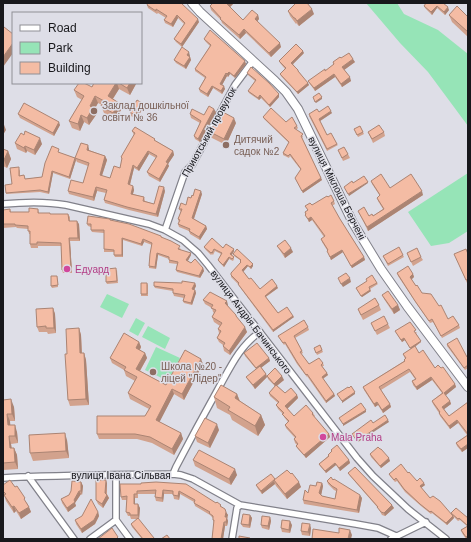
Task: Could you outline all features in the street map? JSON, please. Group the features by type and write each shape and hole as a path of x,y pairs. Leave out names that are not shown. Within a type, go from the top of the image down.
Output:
{"street":[{"name":"вулиця Міклоша Берчені","path":"192,3 205,17 275,81 292,100 298,109 354,223 380,269 467,383"},
{"name":"Приютський провулок","path":"165,230 185,172 192,165 235,85 253,61"},
{"name":"вулиця Андрія Бачинського","path":"3,204 36,202 60,204 119,216 148,224 165,230 183,240 198,253 361,462 408,509 446,539"},
{"path":"173,474 239,352 253,337 260,332"},
{"path":"116,475 116,520 130,539"},
{"name":"вулиця Івана Сільвая","path":"3,478 28,476 181,475 193,479 240,504 378,528 393,538"},
{"path":"28,476 74,539"},
{"path":"232,539 237,508 240,504"},
{"path":"90,539 116,520"},
{"path":"393,538 426,522"}],"green space":[{"path":"366,3 397,3 404,14 438,30 468,54 468,126 428,72 400,43"},
{"path":"468,173 468,231 449,243 431,246 408,212"},
{"path":"107,294 129,304 122,318 100,307"},
{"path":"136,318 145,323 138,336 129,331"},
{"path":"148,326 170,338 165,349 142,337"},
{"path":"156,347 180,358 168,381 145,370"}],"building":[{"path":"148,3 181,3 198,19 181,44 174,39 185,23 177,15 171,24 164,20 167,16 147,5"},
{"path":"213,3 228,3 227,4 243,20 252,10 258,15 255,19 280,43 269,53 244,29 239,35 220,19 221,18 210,6"},
{"path":"296,3 307,3 312,9 297,21 288,11"},
{"path":"426,3 443,3 448,7 444,12 437,6 431,12 424,6"},
{"path":"457,6 468,17 468,32 449,15"},
{"path":"4,27 12,33 12,44 3,57"},
{"path":"210,30 245,61 234,76 229,72 227,74 226,73 220,84 224,86 221,91 212,86 207,94 199,89 206,77 195,69 211,45 204,39"},
{"path":"296,44 303,51 291,63 308,83 297,92 280,74 286,68 279,61"},
{"path":"182,47 189,52 187,55 190,57 184,66 174,60"},
{"path":"349,53 353,59 342,67 350,77 341,84 334,74 314,88 308,81 325,69 325,71 340,57 341,58"},
{"path":"251,67 279,94 269,105 260,95 258,98 248,91 256,80 247,73"},
{"path":"78,84 86,84 92,87 94,84 115,84 108,96 119,103 113,113 101,106 104,101 95,96 90,106 93,108 87,118 81,115 78,124 69,121 84,96 74,90"},
{"path":"121,84 129,84 127,88"},
{"path":"319,93 322,97 315,102 313,97"},
{"path":"137,100 142,103 135,115 130,112"},
{"path":"24,103 59,122 53,133 18,114"},
{"path":"209,106 214,109 198,139 194,136 201,121 190,114 192,109 204,115"},
{"path":"328,106 331,111 319,119 327,135 331,133 337,144 327,149 309,114 317,109 319,112"},
{"path":"271,108 286,122 292,117 297,126 294,128 303,134 301,136 321,178 302,191 295,178 301,169 290,154 288,156 283,153 289,142 263,117"},
{"path":"221,111 234,118 224,139 210,132"},
{"path":"379,125 384,132 372,139 368,132"},
{"path":"360,126 363,132 357,135 354,129"},
{"path":"135,127 173,151 166,162 168,163 159,179 147,172 157,156 148,151 137,168 133,165 128,184 133,186 131,194 144,197 143,201 154,204 159,186 164,187 156,214 104,200 107,190 96,187 93,197 68,191 71,180 83,183 89,163 75,158 81,143 88,145 87,150 105,156 100,175 110,178 114,166 120,168 121,157 135,133 132,131"},
{"path":"25,131 40,138 34,150 25,146 24,148 15,143 21,133 24,135"},
{"path":"52,146 59,149 58,152 75,158 69,177 52,171 48,192 40,190 6,193 5,185 12,184 10,168 19,167 19,176 24,175 25,179 42,177 45,163"},
{"path":"344,147 348,154 342,158 338,150"},
{"path":"3,149 8,151 4,160 3,159"},
{"path":"381,174 390,188 411,174 422,191 367,227 358,211 364,207 369,216 372,214 373,216 384,209 377,198 380,195 371,181"},
{"path":"364,176 368,182 348,194 344,187 352,181 353,183"},
{"path":"195,189 201,191 192,218 206,226 199,237 189,231 190,229 178,224 180,220 178,219 182,209 179,209 181,203 186,205 188,197 191,198 192,195 193,196"},
{"path":"331,195 334,201 331,203 364,257 351,266 342,250 330,257 327,251 328,250 321,239 325,236 311,217 308,219 305,215 305,212 308,210 305,206 310,203 312,205"},
{"path":"29,208 38,209 38,213 68,214 69,221 77,221 78,238 69,238 71,269 62,270 61,243 37,242 37,244 30,244 30,231 28,231 28,226 3,224 3,210 10,209 10,212 29,212"},
{"path":"88,216 110,219 129,224 161,236 180,246 178,249 191,253 186,260 191,263 195,259 203,268 199,276 176,270 178,262 169,260 169,257 157,253 155,267 149,266 152,243 143,239 141,244 122,238 122,255 114,255 114,250 104,249 104,230 91,230 91,224 87,224"},
{"path":"212,238 223,248 226,244 234,249 230,254 234,257 232,259 229,257 223,265 218,260 222,253 214,249 211,253 204,247"},
{"path":"285,240 291,248 284,254 277,246"},
{"path":"399,247 403,255 388,264 383,256"},
{"path":"417,248 421,257 411,262 407,253"},
{"path":"237,249 253,264 250,267 247,265 242,270 249,279 251,278 260,289 272,279 277,286 265,296 278,313 287,307 293,316 273,330 238,284 239,283 231,275 231,273 241,262 241,260 233,254"},
{"path":"466,249 468,254 468,279 466,280 454,254"},
{"path":"408,266 413,274 410,277 422,293 431,294 439,306 441,305 448,319 453,316 459,325 441,336 432,319 429,321 397,273"},
{"path":"116,268 117,281 106,282 106,275 108,275 107,269"},
{"path":"346,273 350,278 341,284 338,278"},
{"path":"372,275 377,283 369,287 370,290 361,296 356,288 367,281 366,279"},
{"path":"51,276 57,276 58,285 51,286"},
{"path":"182,281 195,283 192,289 195,290 191,303 183,301 185,295 173,293 173,289 154,286 154,282 182,283"},
{"path":"141,283 147,283 147,294 141,294"},
{"path":"388,291 398,305 392,309 382,295"},
{"path":"210,292 227,301 225,303 245,327 229,351 223,346 225,343 217,338 221,331 218,329 222,323 212,317 216,310 211,308 213,305 203,300"},
{"path":"375,298 379,305 361,315 358,309"},
{"path":"53,308 54,328 46,328 46,326 37,327 36,309"},
{"path":"384,316 388,324 375,331 371,323"},
{"path":"304,320 308,327 294,336 302,351 300,352 309,364 319,358 323,363 321,365 327,373 322,377 334,394 326,401 307,374 306,375 285,342 283,343 278,336"},
{"path":"410,322 421,341 410,348 404,338 401,340 395,331"},
{"path":"79,328 80,353 84,353 86,399 68,400 65,354 67,354 66,329"},
{"path":"124,333 139,342 136,348 145,353 136,369 166,385 185,350 201,359 182,394 172,389 156,420 181,433 172,449 150,437 135,434 97,434 97,416 145,416 151,406 128,393 137,377 124,370 126,367 110,358"},
{"path":"457,338 467,357 468,356 468,365 464,368 447,344"},
{"path":"257,343 269,358 256,368 244,353"},
{"path":"320,345 322,350 316,353 314,348"},
{"path":"415,346 419,353 423,350 435,368 438,365 441,368 443,367 455,384 444,393 450,401 442,407 449,416 468,402 468,434 457,420 449,426 439,413 440,412 432,401 443,393 431,377 416,387 412,381 416,379 409,369 379,387 390,404 382,410 377,402 374,404 363,387 405,361 404,360 406,358 403,354"},
{"path":"260,366 266,374 253,385 246,377"},
{"path":"275,368 282,376 274,384 267,376"},
{"path":"221,385 237,394 235,398 261,415 255,426 228,410 230,407 214,397"},
{"path":"276,385 285,393 291,388 297,395 285,406 294,416 306,405 329,434 304,455 296,446 298,444 294,439 296,437 285,425 289,421 276,405 279,402 269,393"},
{"path":"351,386 355,392 342,401 337,394"},
{"path":"11,399 12,414 7,414 8,425 15,425 15,436 9,436 10,448 14,448 15,462 3,463 3,400"},
{"path":"361,403 366,410 343,424 339,418"},
{"path":"385,415 388,420 357,441 352,434 371,420 373,423"},
{"path":"205,418 217,424 208,443 195,436"},
{"path":"65,433 66,451 30,453 29,435"},
{"path":"468,435 468,444 461,449 456,443"},
{"path":"337,445 349,460 339,468 335,463 325,471 319,464 329,456 328,455 332,451 331,450"},
{"path":"378,447 389,458 380,466 370,454"},
{"path":"199,450 235,469 229,479 193,460"},
{"path":"401,464 417,481 420,478 424,483 420,486 430,498 433,496 440,501 453,516 446,523 420,504 404,489 396,478 394,480 389,474"},
{"path":"355,467 392,505 384,513 381,512 348,473"},
{"path":"287,470 291,474 292,473 299,482 285,494 274,480"},
{"path":"271,474 275,479 261,491 256,485"},
{"path":"331,477 333,480 334,479 360,495 357,510 303,500 305,490 308,493 310,485 316,486 317,482 322,483 319,493 322,496 335,499 337,489 327,481"},
{"path":"10,480 15,487 17,486 29,507 19,513 14,506 12,507 4,495 6,494 3,491 3,485"},
{"path":"96,480 106,480 105,493 107,495 102,504 96,500"},
{"path":"72,481 81,482 81,491 79,491 74,500 75,502 67,508 61,499 69,495"},
{"path":"156,482 186,484 221,505 220,506 225,509 226,512 225,517 227,517 226,522 224,522 221,539 212,539 214,520 213,516 209,513 210,512 194,503 195,500 179,491 178,496 173,495 173,491 163,490 162,498 155,497 156,490 137,491 137,494 134,494 134,504 138,504 138,515 130,515 130,513 126,512 127,496 121,497 120,484"},
{"path":"91,499 98,512 94,520 81,529 75,520 82,516"},
{"path":"456,508 468,518 468,526 451,513"},
{"path":"243,514 250,515 249,525 241,524"},
{"path":"262,516 270,517 268,526 261,525"},
{"path":"138,518 154,538 153,539 143,539 131,524"},
{"path":"282,520 290,521 289,530 281,528"},
{"path":"302,523 310,524 308,532 301,531"},
{"path":"468,526 468,535 466,537 461,530"},
{"path":"112,528 118,537 117,539 98,539"},
{"path":"339,528 350,530 348,539 312,539 313,529 339,533"},
{"path":"167,535 170,539 161,539"},
{"path":"239,536 250,538 250,539 239,539"}],"place":[{"name":"Заклад дошкільної освіти № 36","path":"94,111"},
{"name":"Дитячий садок №2","path":"226,145"},
{"name":"Едуард","path":"67,269"},
{"name":"Школа №20 - ліцей \"Лідер\"","path":"153,372"},
{"name":"Mala Praha","path":"323,437"}]}
